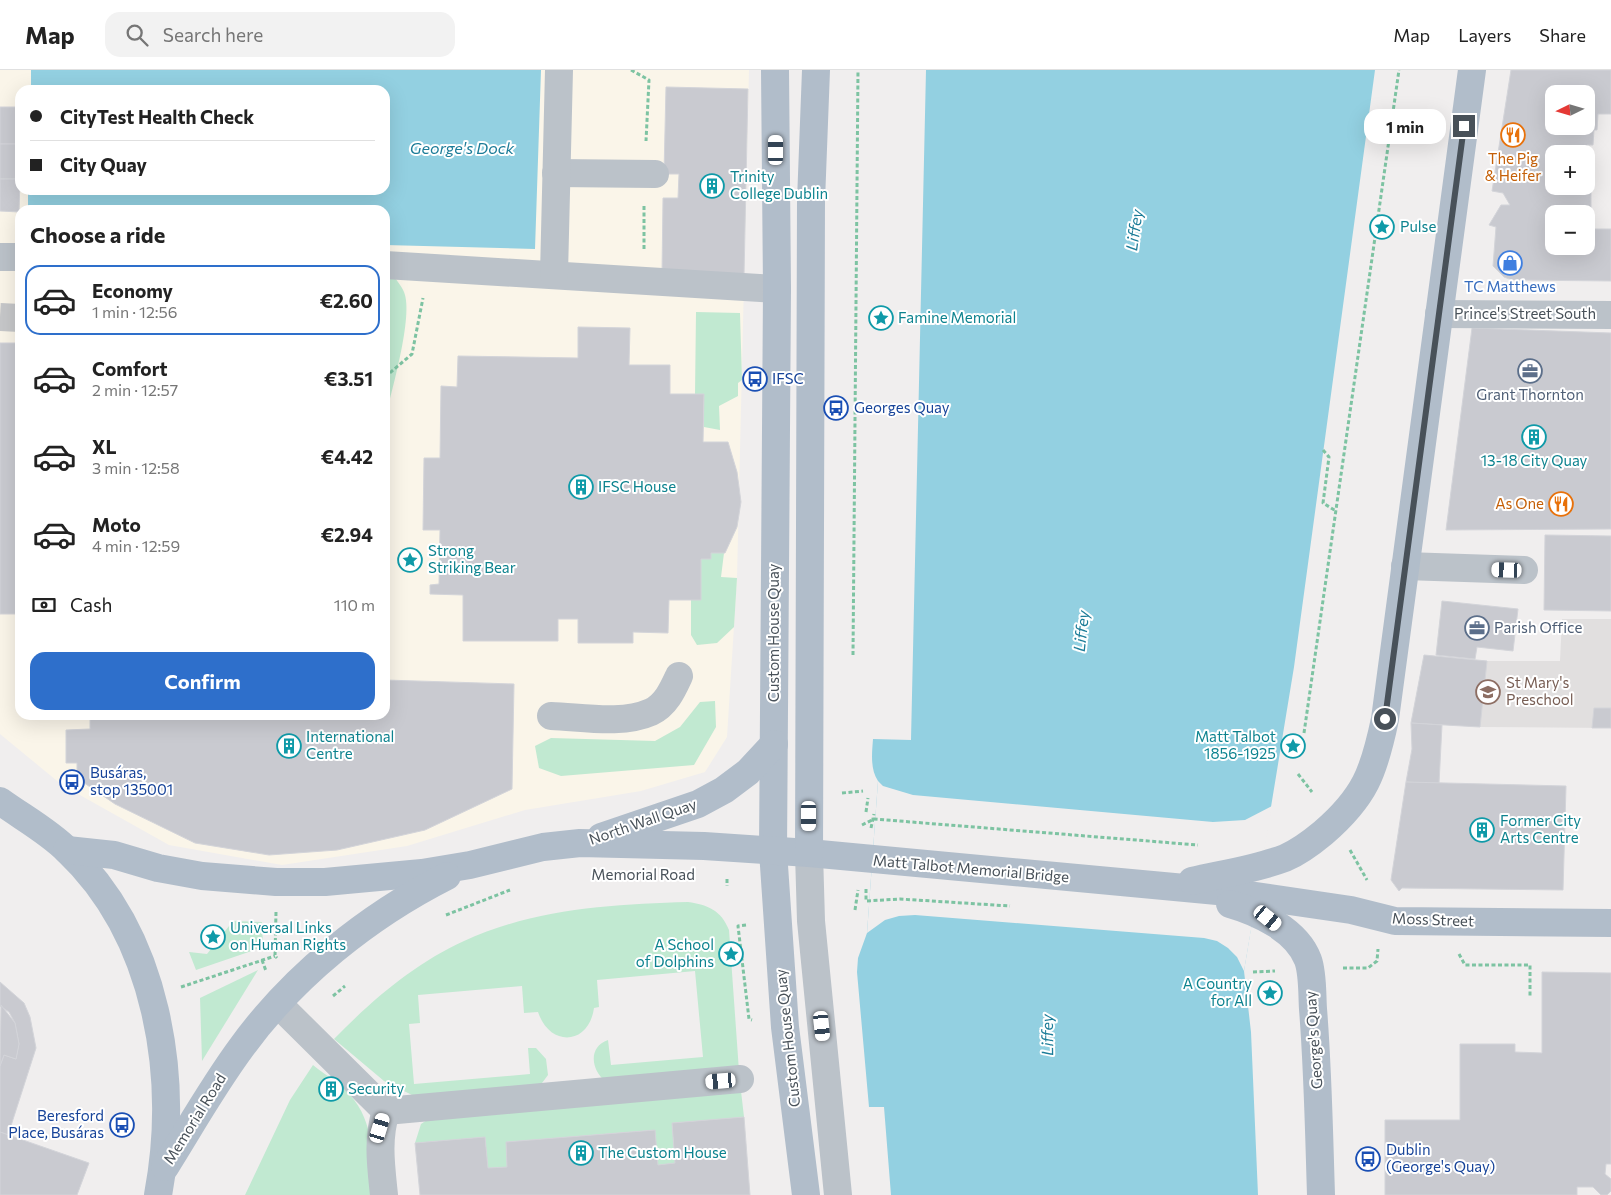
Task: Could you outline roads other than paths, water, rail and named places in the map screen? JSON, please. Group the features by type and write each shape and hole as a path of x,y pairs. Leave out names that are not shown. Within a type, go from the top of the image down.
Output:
{"main road":[{"name":"Custom House Quay","path":"775,70 777,289 773,851 785,1027 806,1195"},
{"path":"809,853 811,221 816,70"},
{"name":"Matt Talbot Memorial Bridge","path":"1168,887 1262,864 1299,852 1345,814 1364,787 1376,760 1385,719 1472,70"},
{"name":"North Wall Quay","path":"580,843 698,804 724,790 748,772 774,744"},
{"name":"Memorial Road","path":"0,801 67,850 102,892 118,916 138,954 151,996 159,1034 165,1083 166,1132 160,1184"},
{"name":"Memorial Road","path":"67,850 114,855 158,868 202,876 276,882 374,879 470,865 542,847 580,843 704,846 773,851"},
{"name":"Matt Talbot Memorial Bridge","path":"773,851 1168,887 1256,904"},
{"name":"Memorial Road","path":"160,1184 210,1091 242,1046 278,1004 339,946 380,915 424,888 470,865"},
{"name":"Moss Street","path":"1256,904 1351,910 1395,921 1611,924"},
{"name":"George's Quay","path":"1256,904 1268,918 1299,945 1308,960 1315,1028 1321,1195"}],"street":[{"path":"554,274 559,70"},
{"path":"556,173 655,174"},
{"path":"0,257 15,257"},
{"path":"390,265 777,289"},
{"name":"Prince's Street South","path":"1439,314 1611,315"},
{"path":"1405,566 1524,570"},
{"path":"551,716 625,719 652,712 670,696 679,676"},
{"path":"809,853 812,932 838,1195"},
{"path":"278,1004 386,1111 740,1079"},
{"path":"384,1195 380,1128 386,1111"}],"water":[{"name":"George's Dock","path":"31,70 541,70 535,249 390,245 390,205 28,205 28,195 390,195 390,85 31,85"},
{"name":"Liffey","path":"926,70 1375,70 1294,667 1244,971 1251,1032 1258,1195 891,1195 884,1107 869,1107 857,972 858,958 867,933 878,781 873,766 873,739 911,740"}],"tunnel":[{"path":"0,317 15,318"}],"place":[{"name":"The Pig & Heifer","path":"1513,135"},
{"name":"Trinity College Dublin","path":"712,186"},
{"name":"Pulse","path":"1382,227"},
{"name":"TC Matthews","path":"1510,263"},
{"name":"Famine Memorial","path":"881,318"},
{"name":"Grant Thornton","path":"1530,371"},
{"name":"IFSC","path":"755,379"},
{"name":"Georges Quay","path":"836,408"},
{"name":"13-18 City Quay","path":"1534,437"},
{"name":"IFSC House","path":"581,487"},
{"name":"As One","path":"1561,504"},
{"name":"Strong Striking Bear","path":"410,560"},
{"name":"Parish Office","path":"1477,628"},
{"name":"St Mary's Preschool","path":"1488,692"},
{"name":"International Centre","path":"289,746"},
{"name":"Matt Talbot 1856-1925","path":"1293,746"},
{"name":"Busáras, stop 135001","path":"72,782"},
{"name":"Former City Arts Centre","path":"1482,830"},
{"name":"Universal Links on Human Rights","path":"213,937"},
{"name":"A School of Dolphins","path":"731,954"},
{"name":"A Country for All","path":"1270,993"},
{"name":"Security","path":"331,1089"},
{"name":"Beresford Place, Busáras","path":"122,1125"},
{"name":"The Custom House","path":"581,1153"},
{"name":"Dublin (George's Quay)","path":"1368,1159"}]}
